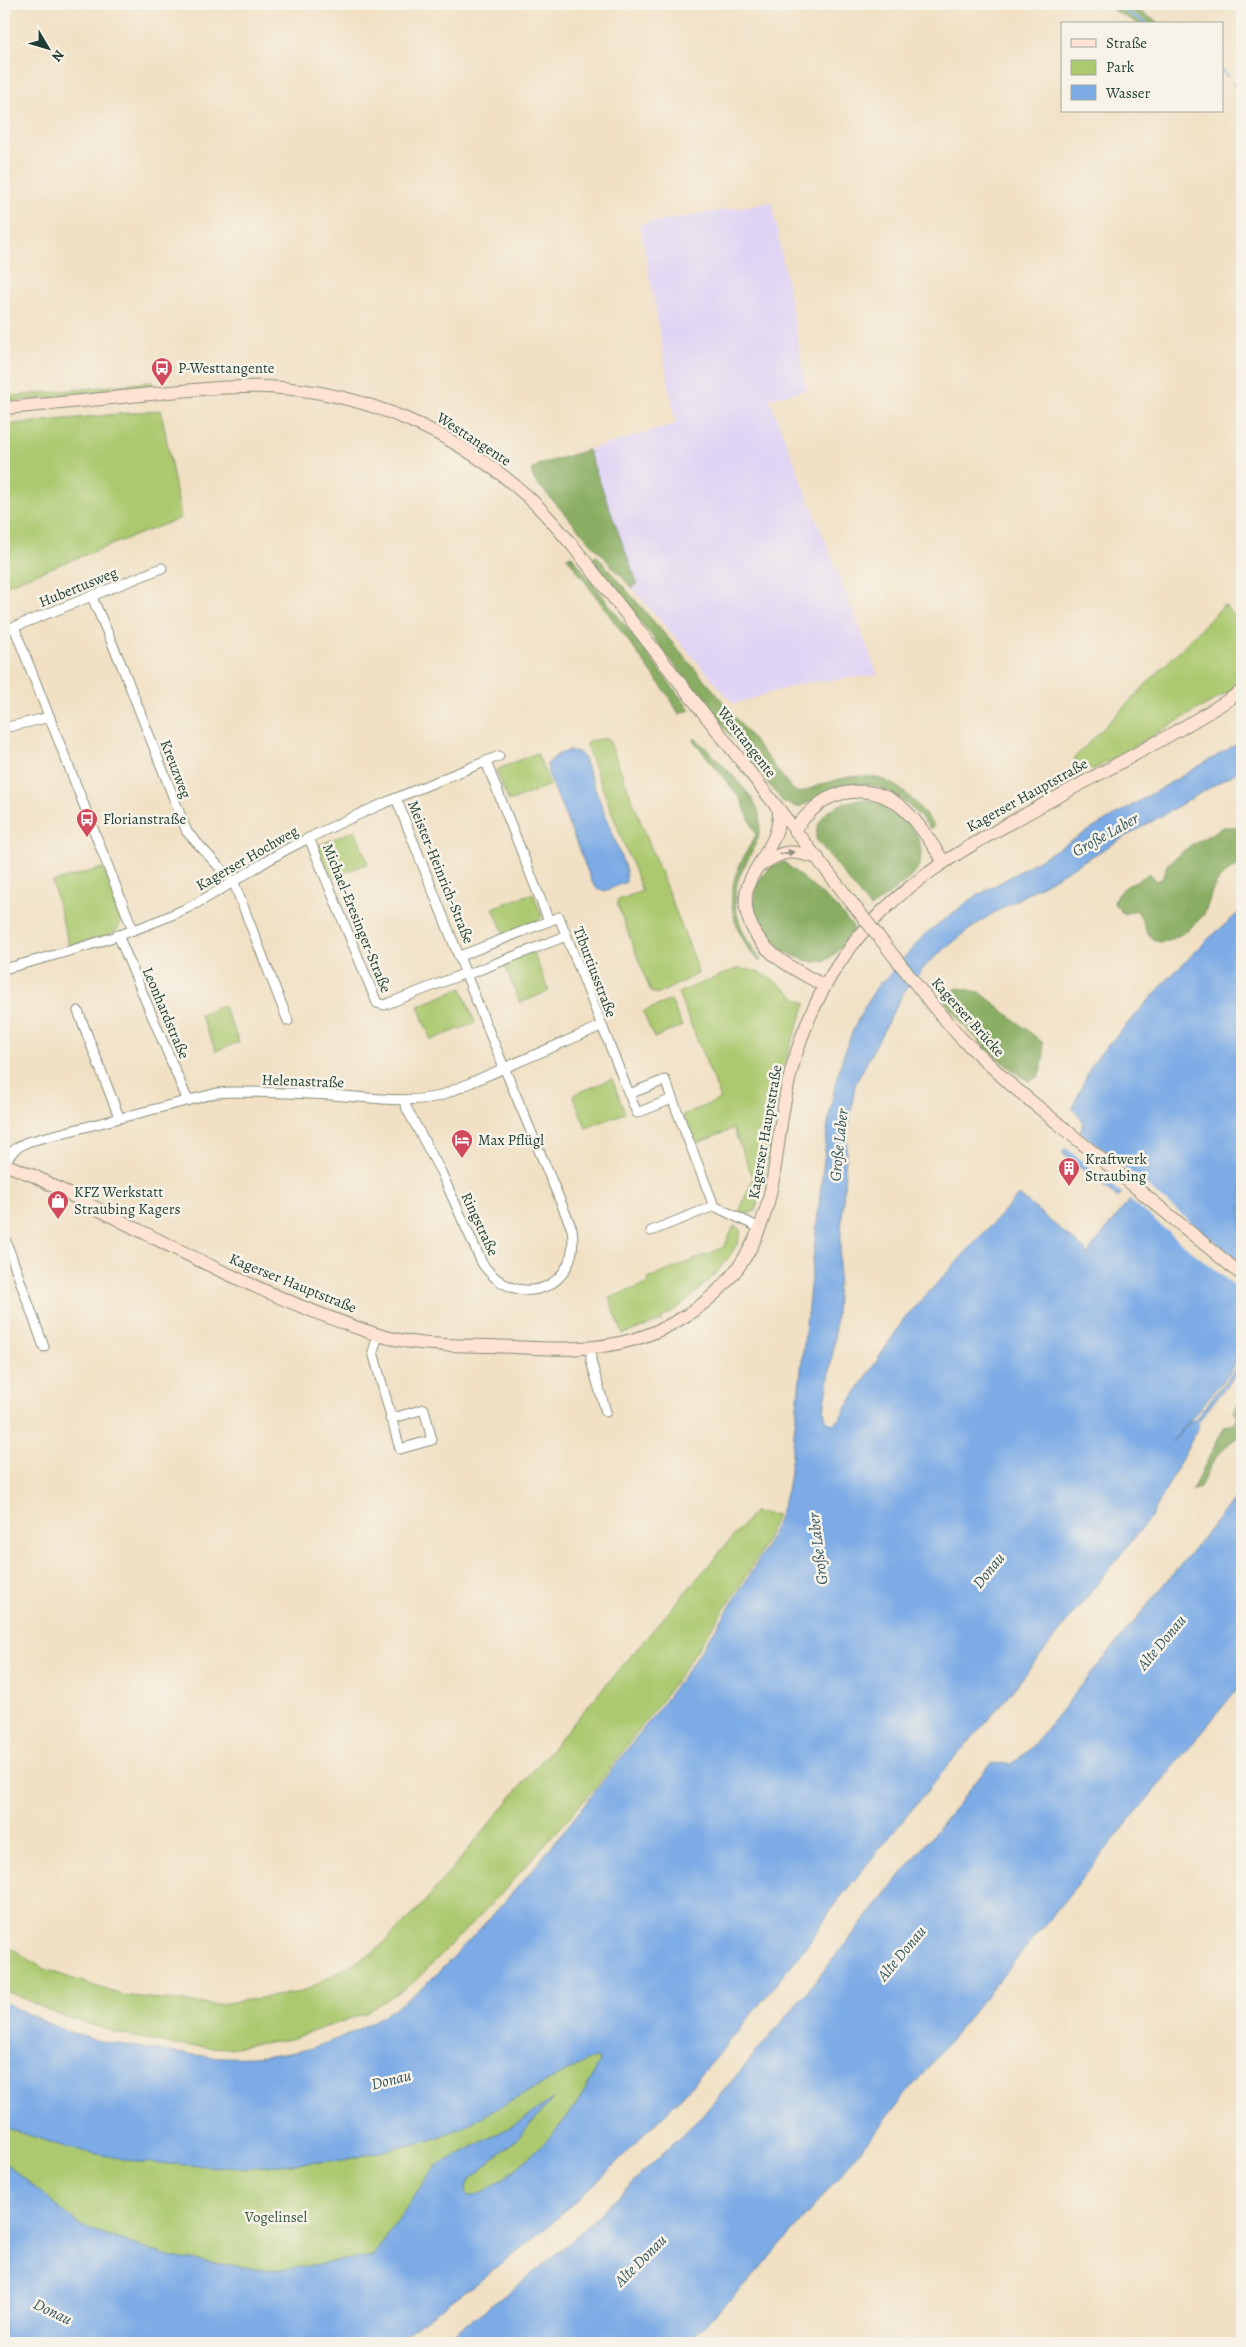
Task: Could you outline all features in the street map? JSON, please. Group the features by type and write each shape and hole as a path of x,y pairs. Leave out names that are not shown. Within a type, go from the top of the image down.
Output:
{"main road":[{"name":"Westtangente","path":"4,408 202,389 269,387 338,397 374,406 444,436 478,457 534,503 573,546 818,858"},
{"name":"Kagerser Hauptstraße","path":"4,1164 34,1176 207,1265 327,1316 378,1335 408,1341 440,1344 591,1348 608,1346 646,1335 666,1327 694,1310 709,1299 738,1269 760,1228 774,1178 783,1108 790,1076 806,1027 825,986 847,951 876,916 907,888 944,862 1242,691"},
{"path":"794,828 820,804 832,797 861,790 874,792 886,795 909,813 944,862"},
{"path":"779,809 779,824 776,836 764,853 746,890 746,904 752,930 769,951 825,986"},
{"path":"758,867 779,854 788,851 818,858"},
{"name":"Kagerser Brücke","path":"818,858 934,1007 961,1038 1075,1138 1242,1275"}],"street":[{"name":"Hubertusweg","path":"4,631 162,568"},
{"name":"Kreuzweg","path":"92,597 122,666 187,832 234,883 288,1022"},
{"path":"14,627 133,930"},
{"path":"4,728 50,717"},
{"name":"Kagerser Hochweg","path":"4,969 118,935 185,909 234,883 309,838 396,798 499,756"},
{"path":"486,762 549,921"},
{"name":"Meister-Heinrich-Straße","path":"396,798 505,1068"},
{"name":"Michael-Eresinger-Straße","path":"309,838 377,1004 384,1005 466,974"},
{"name":"Tiburtiusstraße","path":"549,921 559,917 637,1113 672,1099"},
{"name":"Meister-Heinrich-Straße","path":"460,956 549,921"},
{"name":"Leonhardstraße","path":"118,935 188,1101"},
{"path":"466,974 566,936"},
{"path":"78,1011 119,1117"},
{"name":"Helenastraße","path":"4,1164 15,1149 27,1142 119,1117 230,1092 424,1100 440,1096 601,1026"},
{"name":"Ringstraße","path":"404,1100 406,1109 441,1172 482,1263 490,1276 513,1288 526,1291 539,1289 551,1284 567,1267 574,1241 572,1229 505,1068"},
{"path":"629,1094 665,1080 714,1206 760,1228"},
{"path":"651,1232 714,1206"},
{"path":"4,1236 44,1347"},
{"path":"378,1335 373,1352 390,1419 400,1449 432,1440 424,1410 390,1419"},
{"path":"591,1348 591,1360 606,1412"}],"shaded area":[{"path":"772,202 807,390 769,398 878,675 803,683 734,704 632,588 637,583 588,450 676,424 640,224"}],"green space":[{"path":"1102,4 1126,4 1158,22 1135,22"},
{"path":"151,382 154,384 152,387 4,402 4,397"},
{"path":"161,410 181,518 4,586 4,425"},
{"path":"588,450 637,583 632,588 535,481 532,474 533,469 538,465"},
{"path":"571,555 690,710 679,714 670,698 567,557"},
{"path":"596,555 715,692 793,790 800,793 822,784 859,776 875,778 890,783 905,793 934,826 931,829 898,797 886,790 873,786 859,784 844,786 797,807 783,802 591,559"},
{"path":"1224,605 1242,623 1242,684 1094,769 1081,767 1074,758"},
{"path":"608,738 696,963 698,974 658,994 651,992 617,904 618,900 642,891 586,745 588,741"},
{"path":"695,738 741,785 750,796 759,814 758,838 738,882 736,906 742,929 747,940 761,959 760,961 750,952 744,941 732,906 732,894 737,871 756,835 741,799 693,740"},
{"path":"537,753 550,785 509,802 496,770"},
{"path":"855,800 879,802 891,807 908,822 919,840 921,851 920,861 913,875 870,908 816,839 819,823 827,812"},
{"path":"1223,827 1233,827 1242,830 1242,864 1227,872 1218,881 1213,888 1204,914 1182,934 1168,941 1156,941 1149,935 1136,910 1124,914 1114,904 1115,898 1122,889 1149,873 1155,881 1162,879 1167,865 1187,848"},
{"path":"355,830 368,863 330,879 317,846"},
{"path":"784,862 835,906 854,928 838,950 826,960 819,962 808,961 781,950 768,940 758,923 754,903 758,883 770,868"},
{"path":"103,868 118,902 121,920 119,927 109,934 69,946 52,882"},
{"path":"533,893 542,916 539,920 504,934 493,908"},
{"path":"533,952 549,991 520,1003 504,964"},
{"path":"736,969 758,972 774,980 806,1004 781,1075 760,1196 755,1211 747,1214 739,1212 753,1178 733,1129 695,1144 683,1115 721,1099 678,993"},
{"path":"462,988 475,1023 431,1040 418,1006"},
{"path":"958,988 980,992 1042,1042 1044,1058 1038,1077 1029,1081 1016,1073 992,1053 960,1020 940,996"},
{"path":"671,1000 682,1026 654,1038 643,1012"},
{"path":"223,1005 239,1042 216,1051 200,1015"},
{"path":"612,1079 625,1113 586,1128 573,1095"},
{"path":"734,1226 741,1230 738,1241 731,1254 709,1280 683,1303 661,1318 662,1321 623,1334 609,1298 649,1283 648,1279 724,1247"},
{"path":"1242,1396 1242,1434 1227,1445 1216,1457 1200,1488 1192,1490 1225,1426 1234,1424 1238,1416 1233,1413"},
{"path":"754,1512 777,1515 759,1555 677,1679 597,1786 500,1895 413,1983 366,2013 291,2039 228,2048 172,2045 117,2033 55,2013 4,1990 4,1943 44,1969 122,1995 212,2005 302,1992 374,1952 417,1911 558,1741"},
{"name":"Vogelinsel","path":"598,2057 600,2061 571,2112 532,2155 482,2194 468,2196 465,2192 468,2181 518,2138 551,2100 518,2123 435,2167 373,2256 274,2271 168,2257 81,2226 4,2162 4,2127 68,2148 238,2168 343,2160 428,2141 459,2129 586,2061"}],"water":[{"path":"1242,741 1242,769 987,917 929,962 903,993 855,1085 847,1141 834,1345 824,1410 826,1421 833,1424 839,1419 904,1319 1019,1195 1085,1250 1086,1254 1090,1254 1090,1250 1144,1182 1139,1178 1135,1178 1118,1198 1062,1153 1077,1137 1082,1127 1081,1118 1072,1109 1091,1066 1171,976 1207,940 1242,910 1242,1351 1229,1373 1172,1442 1192,1420 1194,1421 1242,1360 1242,1366 1197,1423 1199,1426 1153,1514 1001,1705 945,1769 834,1905 810,1942 729,2042 674,2105 601,2178 540,2233 482,2279 393,2343 4,2343 4,2162 81,2226 168,2257 274,2271 373,2256 435,2167 518,2123 554,2098 518,2138 468,2181 465,2192 468,2196 482,2194 532,2155 571,2112 600,2061 598,2057 586,2061 459,2129 428,2141 343,2160 238,2168 137,2162 68,2148 4,2127 4,2002 56,2026 97,2040 194,2055 217,2057 263,2056 286,2054 308,2049 337,2039 366,2025 418,1991 447,1964 534,1867 669,1695 723,1617 753,1569 775,1526 781,1512 789,1480 830,1110 839,1071 851,1036 868,1001 880,982 882,983 925,934 972,899"},
{"path":"568,751 579,752 583,757 626,870 626,882 605,891 597,889 592,882 548,773 547,764 557,755"},
{"name":"Alte Donau","path":"1242,1490 1242,1683 817,2203 745,2285 687,2343 441,2343 521,2283 570,2242 702,2116 793,2009 991,1763 1011,1764 1028,1751"}],"pier":[{"path":"1080,1131 1242,1264 1242,1292 1128,1199 1140,1182 1136,1180 1124,1195 1066,1148"}],"waterway":[{"path":"1112,4 1144,22"},
{"path":"1224,73 1228,76"},
{"path":"1233,83 1242,97"}],"place":[{"name":"P-Westtangente","path":"162,387"},
{"name":"Florianstraße","path":"87,838"},
{"name":"Max Pflügl","path":"462,1159"},
{"name":"Kraftwerk Straubing","path":"1069,1187"},
{"name":"KFZ Werkstatt Straubing Kagers","path":"58,1220"}],"water label":[{"name":"Große Laber","path":"1105,834"},
{"name":"Große Laber","path":"838,1145"},
{"name":"Große Laber","path":"817,1549"},
{"name":"Donau","path":"988,1570"},
{"name":"Donau","path":"391,2079"},
{"name":"Donau","path":"53,2311"}]}
